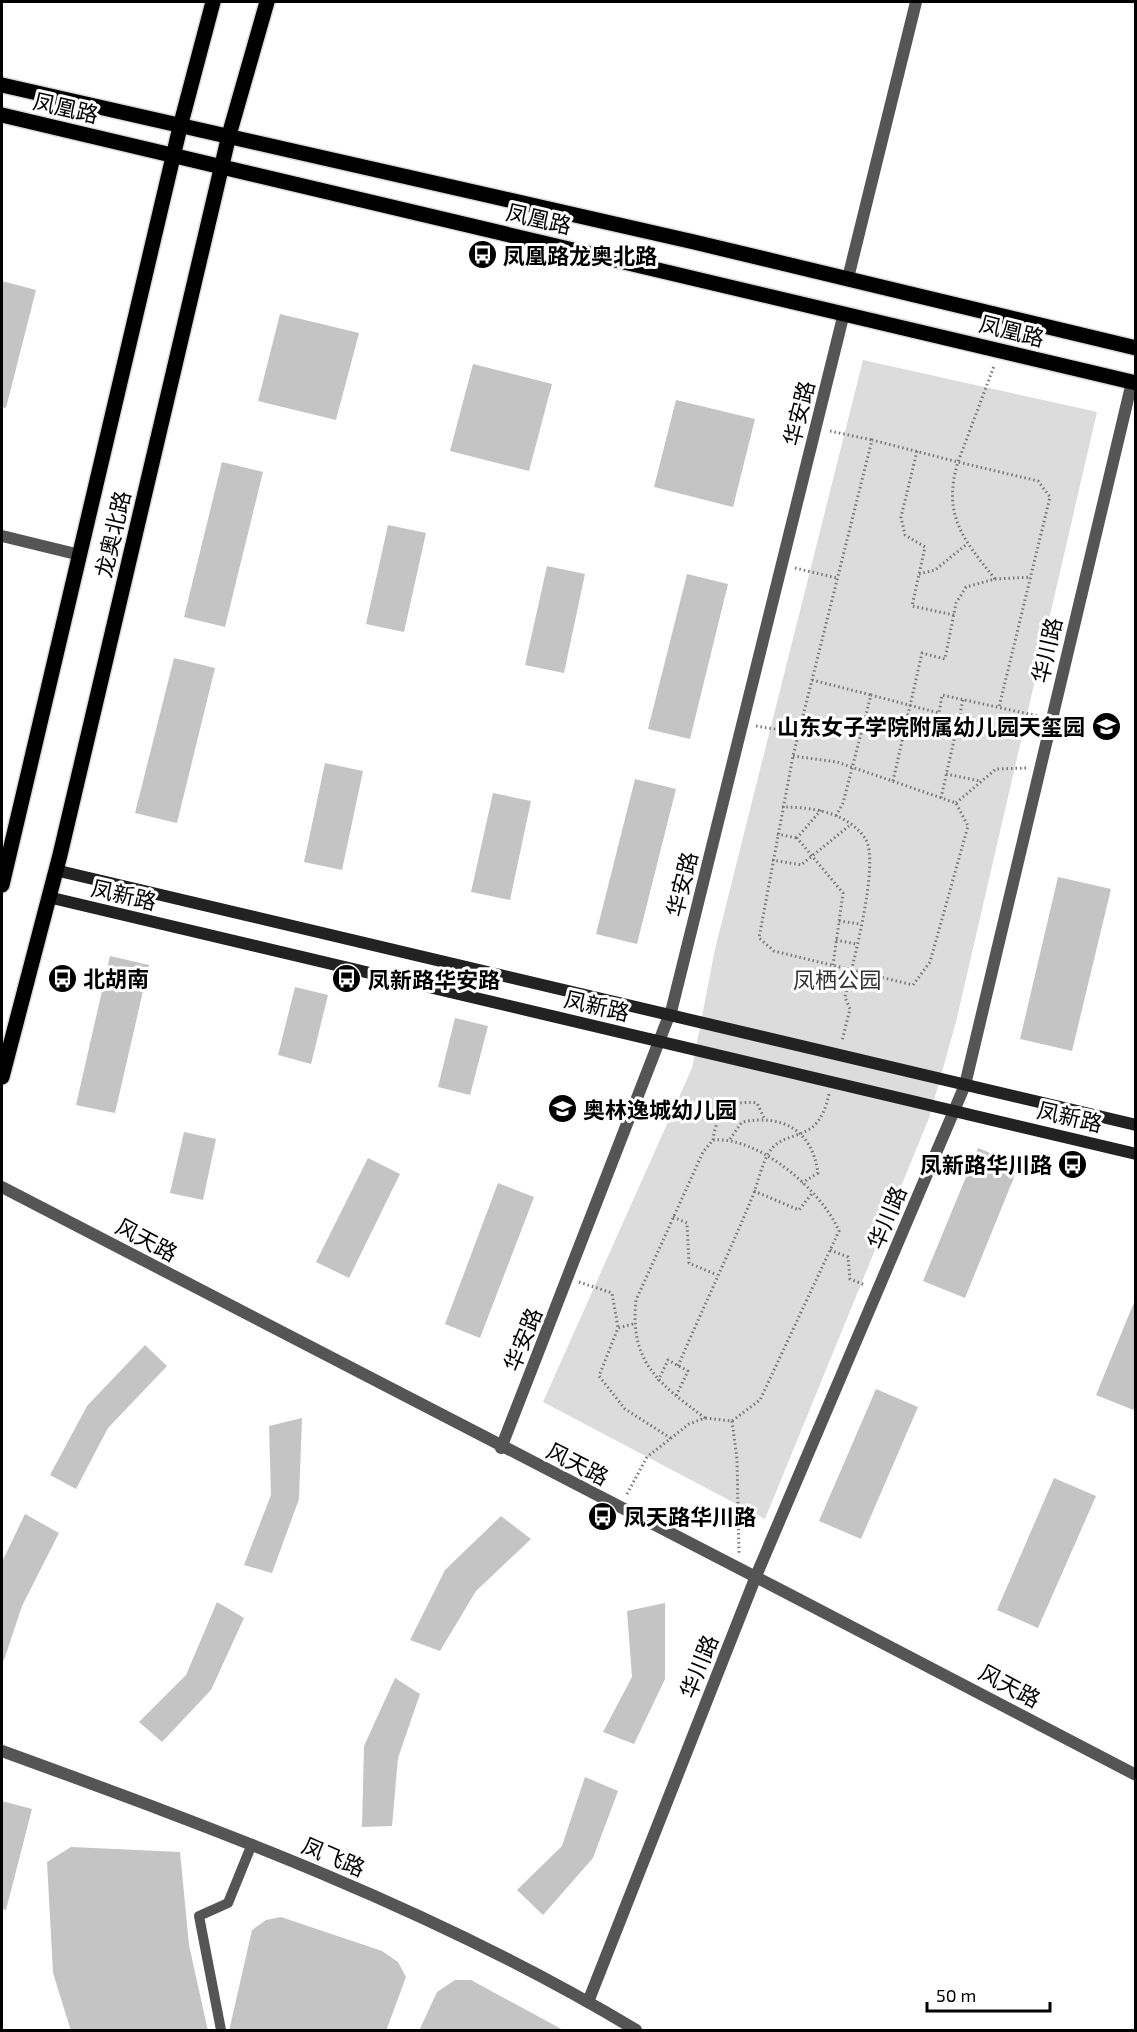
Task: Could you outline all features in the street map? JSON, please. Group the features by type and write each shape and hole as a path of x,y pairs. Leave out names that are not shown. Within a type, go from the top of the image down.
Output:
{"main road":[{"name":"龙奥北路","path":"2,885 6,844 80,555 180,127 213,2"},
{"name":"龙奥北路","path":"2,1077 55,870 229,135 267,2"},
{"name":"凤凰路","path":"2,85 848,278 1135,347"},
{"name":"凤凰路","path":"2,116 1133,382"},
{"path":"55,870 1136,1125"},
{"name":"凤新路","path":"48,897 1136,1154"}],"street":[{"path":"848,278 916,2"},
{"name":"华安路","path":"501,1448 669,1015 844,313"},
{"name":"华川路","path":"588,2002 756,1576 965,1085 1133,382"},
{"path":"2,536 80,555"},
{"name":"风天路","path":"2,1187 501,1448 739,1567 1136,1775"},
{"name":"凤飞路","path":"2,1751 252,1844 428,1919 588,2002 636,2031"}],"lane":[{"path":"221,2031 199,1916 228,1903 252,1844"}],"path":[{"path":"995,579 967,543 952,507 951,487 958,462 1000,350"},
{"path":"844,434 1038,481 1050,497 999,707"},
{"path":"793,756 837,762 956,803 968,826 930,962 913,985 774,951 759,938 793,756 872,440"},
{"path":"917,451 901,517 905,535 925,547 912,606 954,615"},
{"path":"919,574 935,570 967,543"},
{"path":"810,571 837,578"},
{"path":"893,782 922,653 945,659 956,603 966,587 995,579 1031,577"},
{"path":"812,680 939,713 942,695 1052,719"},
{"path":"836,816 843,803 871,695"},
{"path":"941,798 963,699"},
{"path":"770,728 799,733"},
{"path":"956,803 996,769 1015,767"},
{"path":"946,774 981,781"},
{"path":"782,807 821,810 836,816 865,839 870,860 845,997 850,1009 838,1055"},
{"path":"797,838 821,810"},
{"path":"772,860 801,865 849,825"},
{"path":"777,834 797,838 843,893 833,964"},
{"path":"839,921 860,924"},
{"path":"836,940 856,944"},
{"path":"678,1366 754,1191 766,1156 779,1142 813,1129 825,1112 832,1082"},
{"path":"705,1418 652,1375 633,1324 636,1300 703,1152 713,1140 715,1122 726,1109 742,1101 757,1103 765,1120"},
{"path":"730,1139 742,1122 780,1120 800,1134 816,1156 818,1173 802,1184"},
{"path":"620,1507 647,1457 689,1424 705,1418 732,1421 760,1400 838,1232 831,1212 813,1192 766,1156 730,1139 713,1140"},
{"path":"754,1191 799,1210 813,1192"},
{"path":"673,1217 687,1223 689,1263 717,1275"},
{"path":"830,1250 848,1257 850,1279 861,1284"},
{"path":"594,1287 612,1293 618,1328 599,1376 625,1409 672,1439"},
{"path":"618,1328 633,1324"},
{"path":"658,1381 668,1360 688,1371 676,1396"},
{"path":"732,1421 737,1460 739,1567"}],"green space":[{"name":"凤栖公园","path":"863,360 1097,412 956,1022 929,1118 765,1519 543,1402 692,1068 715,949"}],"building":[{"path":"2,281 36,290 6,408 2,407"},
{"path":"280,314 359,333 336,420 258,401"},
{"path":"473,364 552,384 529,471 450,451"},
{"path":"676,400 755,419 733,507 654,487"},
{"path":"222,462 263,472 225,627 184,617"},
{"path":"388,525 426,533 404,632 366,624"},
{"path":"547,566 585,574 564,673 525,665"},
{"path":"687,574 728,584 690,739 648,729"},
{"path":"174,658 215,668 177,823 135,813"},
{"path":"325,763 363,771 342,870 304,862"},
{"path":"635,779 676,789 637,944 596,934"},
{"path":"493,793 531,801 510,900 471,892"},
{"path":"1058,877 1111,889 1072,1051 1020,1039"},
{"path":"110,956 149,965 115,1113 76,1105"},
{"path":"295,987 328,995 311,1064 278,1055"},
{"path":"455,1018 488,1026 470,1095 438,1087"},
{"path":"184,1132 216,1139 203,1200 170,1193"},
{"path":"978,1148 1019,1165 965,1298 923,1281"},
{"path":"368,1158 400,1174 349,1278 316,1262"},
{"path":"498,1183 534,1197 480,1338 445,1324"},
{"path":"1136,1300 1136,1411 1096,1395"},
{"path":"145,1345 167,1366 108,1428 76,1489 50,1475 87,1406"},
{"path":"876,1389 918,1407 861,1539 819,1521"},
{"path":"302,1418 299,1499 272,1573 244,1565 271,1495 269,1426"},
{"path":"1054,1478 1096,1496 1038,1628 997,1610"},
{"path":"25,1514 59,1533 22,1606 4,1660 2,1660 2,1562"},
{"path":"501,1516 531,1539 476,1591 440,1651 410,1640 445,1570"},
{"path":"217,1602 244,1618 211,1690 162,1742 139,1722 186,1675"},
{"path":"665,1603 665,1679 634,1744 603,1732 632,1677 627,1611"},
{"path":"395,1678 420,1694 398,1758 392,1826 362,1827 364,1746"},
{"path":"585,1777 618,1791 593,1858 543,1915 517,1890 562,1846"},
{"path":"2,1801 32,1809 6,1910 2,1909"},
{"path":"71,1847 180,1852 189,1945 208,2031 71,2031 53,1973 47,1862"},
{"path":"281,1917 382,1951 398,1962 406,1977 386,2031 229,2031 252,1930 266,1920"},
{"path":"455,1980 471,1980 565,2031 419,2031 437,1992"}],"place":[{"name":"凤凰路龙奥北路","path":"482,255"},
{"name":"山东女子学院附属幼儿园天玺园","path":"1106,726"},
{"name":"北胡南","path":"62,978"},
{"name":"凤新路华安路","path":"347,979"},
{"name":"奥林逸城幼儿园","path":"562,1109"},
{"name":"凤新路华川路","path":"1073,1164"},
{"name":"凤天路华川路","path":"603,1516"}]}
